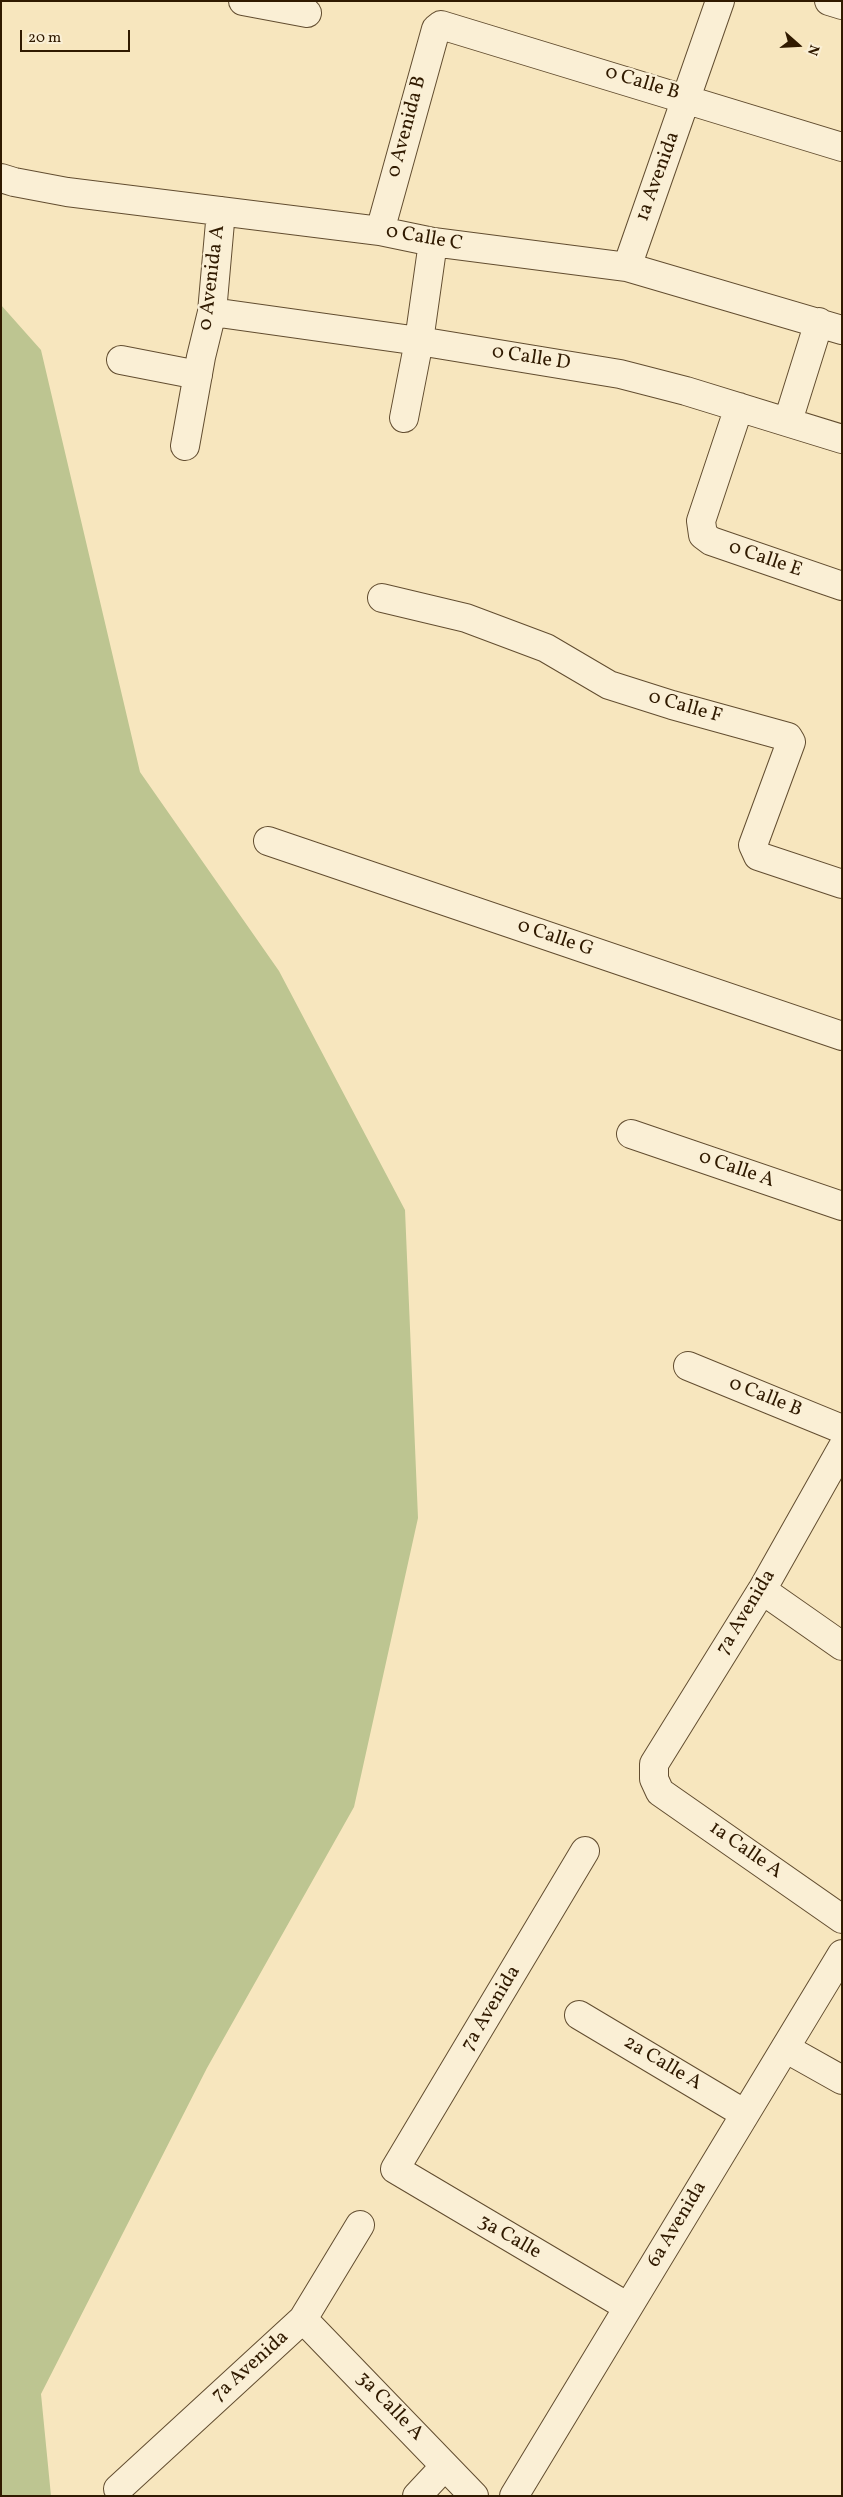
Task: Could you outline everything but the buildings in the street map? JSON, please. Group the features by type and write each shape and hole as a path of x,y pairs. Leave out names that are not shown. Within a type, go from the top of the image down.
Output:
{"street":[{"path":"243,1 307,13"},
{"name":"1a Avenida","path":"627,267 688,98 720,1"},
{"path":"829,1 842,5"},
{"name":"0 Calle B","path":"441,25 688,98 842,147"},
{"name":"0 Avenida B","path":"380,231 436,29 441,25"},
{"name":"0 Calle C","path":"1,178 67,192 380,231 433,242 627,267 830,326"},
{"name":"0 Avenida A","path":"185,446 212,312 221,211"},
{"path":"404,418 419,341 433,242"},
{"name":"0 Calle D","path":"212,312 419,341 620,374 788,421 842,439"},
{"path":"788,421 830,326"},
{"path":"121,360 198,375"},
{"name":"0 Calle E","path":"739,407 701,521 703,535 711,541 842,586"},
{"name":"0 Calle F","path":"382,598 466,618 546,648 609,685 672,705 788,737 791,742 754,845 754,851 758,856 842,884"},
{"name":"0 Calle G","path":"268,841 842,1036"},
{"name":"0 Calle A","path":"631,1134 842,1206"},
{"name":"0 Calle B","path":"688,1366 842,1429"},
{"name":"7a Avenida","path":"654,1779 654,1764 762,1590 842,1448"},
{"path":"762,1590 842,1646"},
{"name":"1a Calle A","path":"654,1779 660,1792 842,1919"},
{"name":"7a Avenida","path":"396,2165 585,1851"},
{"name":"6a Avenida","path":"514,2496 842,1954"},
{"name":"2a Calle A","path":"579,2014 745,2114"},
{"path":"785,2048 842,2080"},
{"name":"3a Calle","path":"396,2165 397,2172 628,2307"},
{"name":"7a Avenida","path":"118,2489 303,2319 360,2226"},
{"name":"3a Calle A","path":"303,2319 474,2496"},
{"path":"417,2496 445,2466"}],"green space":[{"path":"1,305 41,350 140,772 279,971 405,1210 418,1518 354,1807 207,2068 41,2394 51,2496 1,2496"}]}
